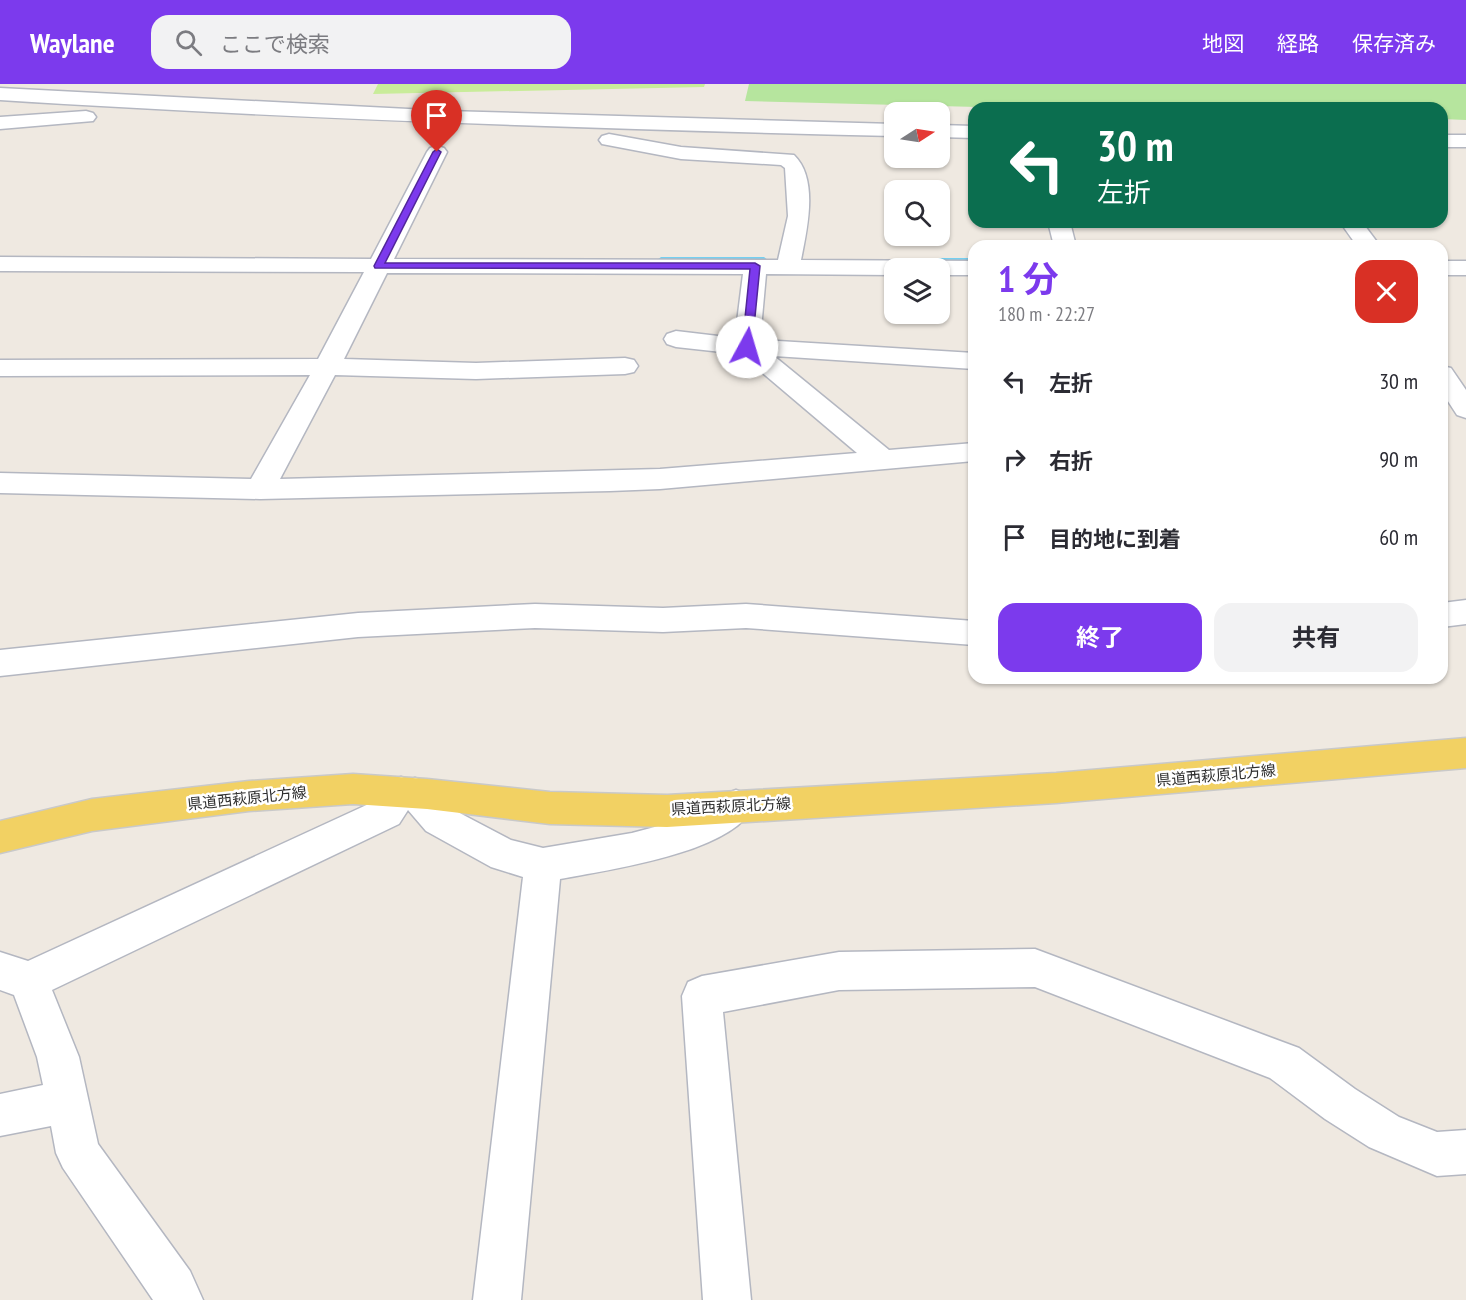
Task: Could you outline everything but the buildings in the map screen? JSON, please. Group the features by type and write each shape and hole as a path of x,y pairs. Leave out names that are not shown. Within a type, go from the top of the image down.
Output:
{"main road":[{"name":"県道西萩原北方線","path":"0,837 92,815 249,796 352,789 550,808 667,811 1056,788 1466,753"}],"street":[{"path":"0,94 415,117 884,130"},
{"path":"0,123 66,117 219,118 270,109"},
{"path":"415,117 449,129 606,140 681,153 787,159 795,167 799,216 788,266"},
{"path":"950,131 968,132"},
{"path":"1448,141 1466,141"},
{"path":"260,489 327,367 437,152"},
{"path":"1448,153 1466,153"},
{"path":"0,264 968,268"},
{"path":"747,347 755,266"},
{"path":"1448,268 1466,268"},
{"path":"676,339 747,347 968,361"},
{"path":"747,347 883,460"},
{"path":"0,368 327,367 476,370 625,366"},
{"path":"1448,384 1466,409"},
{"path":"1448,418 1466,417"},
{"path":"0,483 260,489 660,479 968,453"},
{"path":"1448,614 1466,612"},
{"path":"0,663 358,625 535,616 663,620 746,616 968,633"},
{"path":"179,1300 78,1153 58,1057 14,976 386,813 408,793 439,820 504,855 543,865 632,849 690,834 736,806"},
{"path":"497,1300 543,865"},
{"path":"727,1300 702,996 839,971 1035,968 1284,1063 1340,1104 1384,1132 1437,1154 1466,1152"},
{"path":"0,1115 68,1102"}],"green space":[{"path":"378,84 705,84 704,87 373,94"},
{"path":"749,84 1466,84 1466,120 1448,119 1448,102 968,102 968,107 950,106 950,102 884,102 884,105 745,101"}],"waterway":[{"path":"661,260 764,260"},
{"path":"950,261 968,261"}],"route":[{"path":"437,152 378,266 755,266 747,347"}]}
